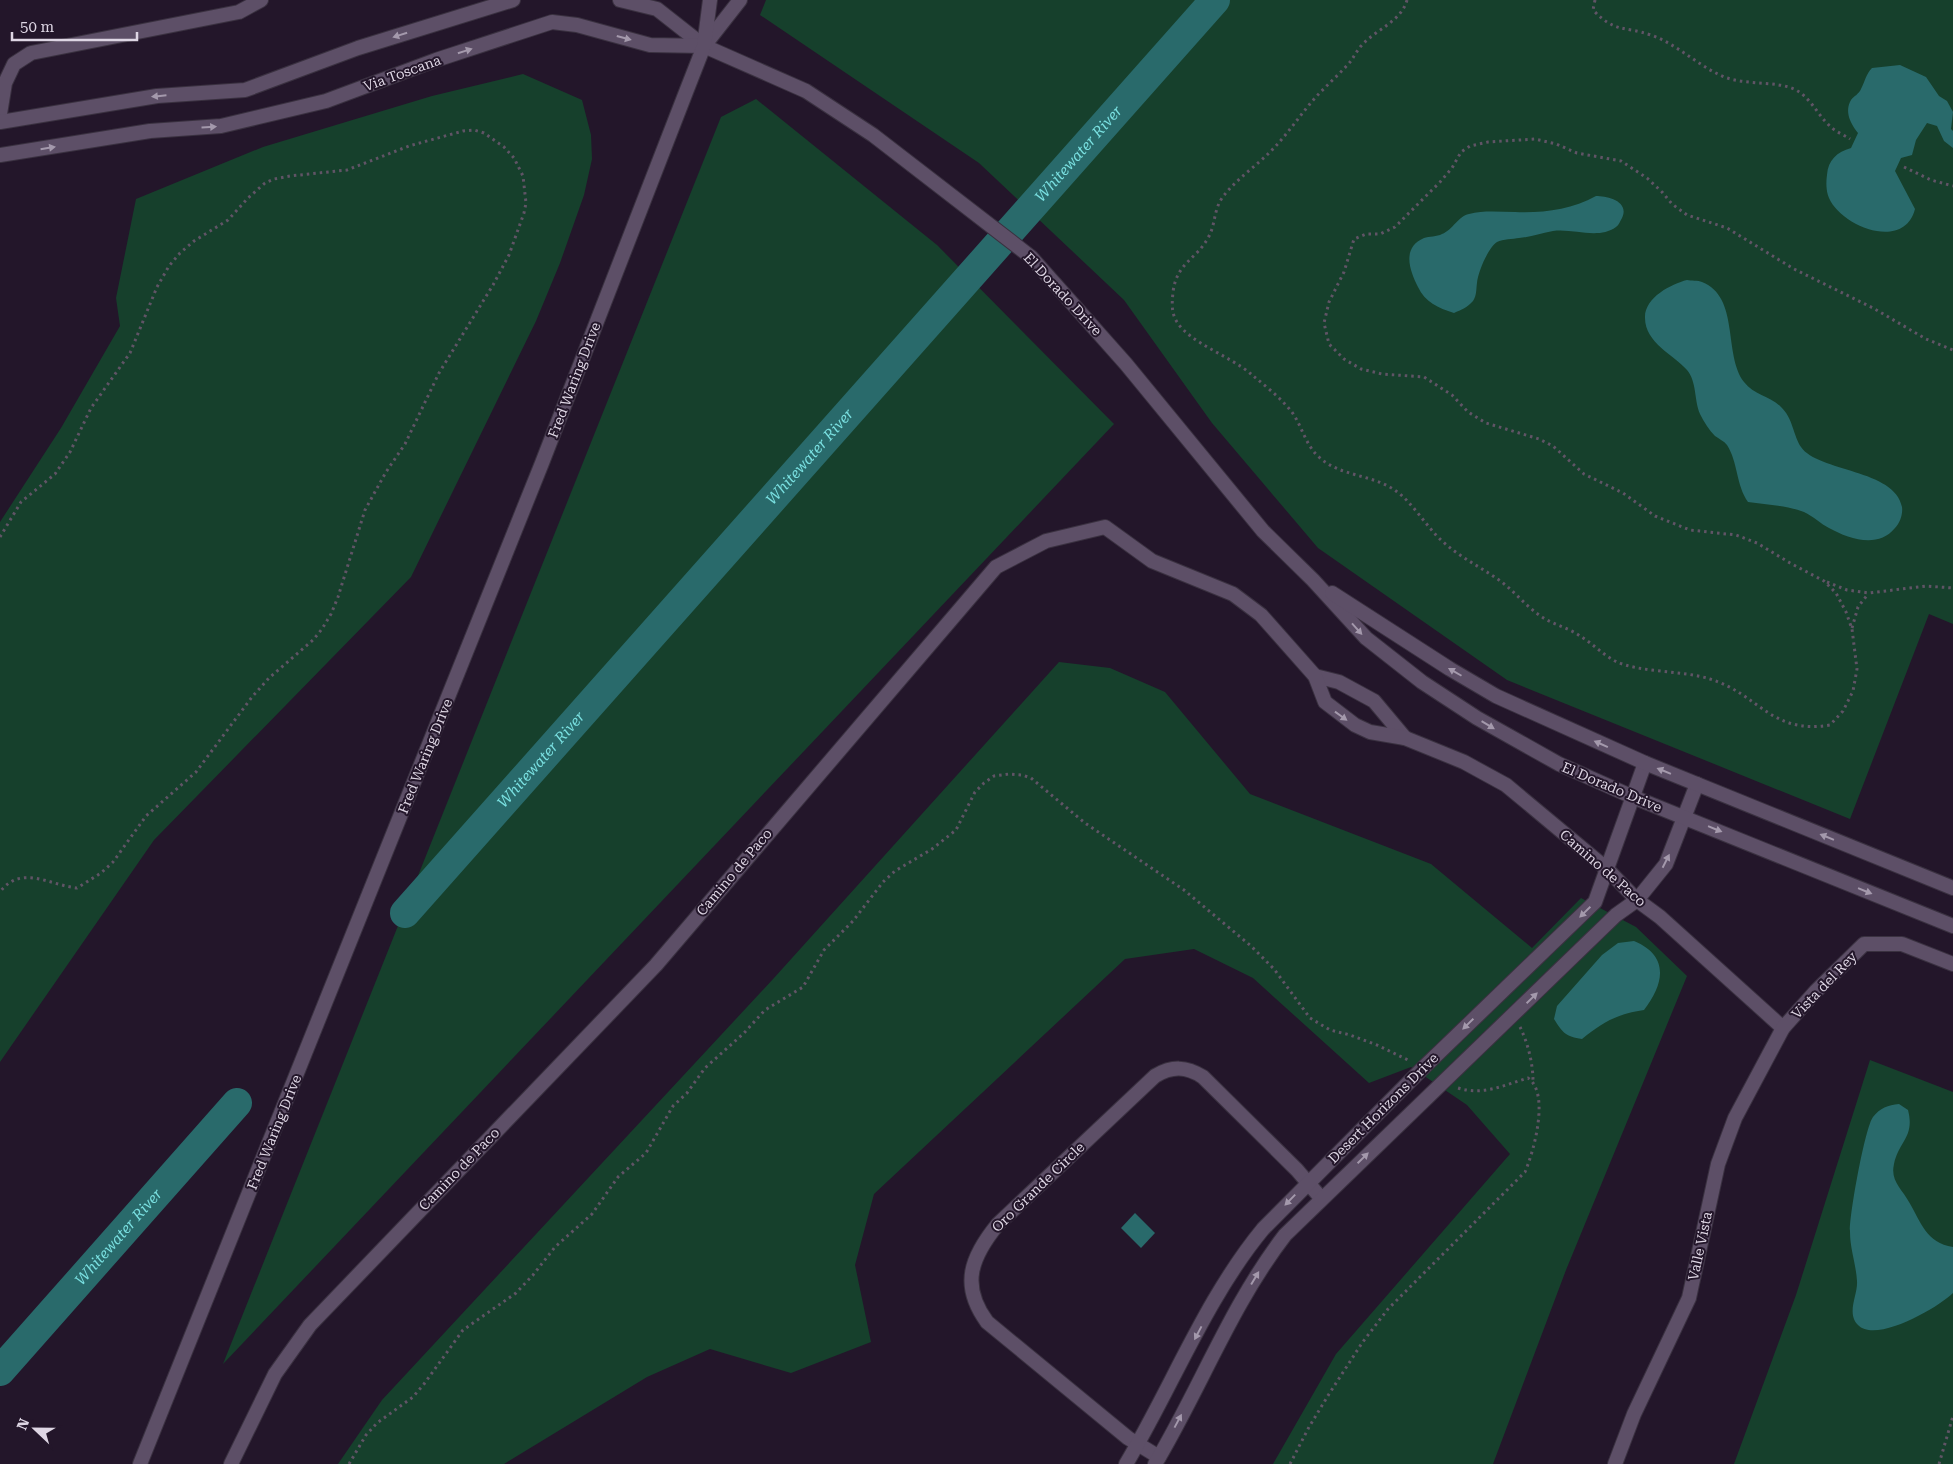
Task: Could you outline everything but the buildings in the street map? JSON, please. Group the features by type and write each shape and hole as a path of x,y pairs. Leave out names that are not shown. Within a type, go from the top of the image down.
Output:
{"street":[{"path":"0,114 5,83 14,64 30,54 239,12 261,0"},
{"path":"0,122 158,96 245,90 358,48 513,0"},
{"path":"620,0 657,9 704,46"},
{"name":"Fred Waring Drive","path":"140,1464 538,472 704,46 710,0"},
{"name":"Fred Waring Drive","path":"704,46 740,0"},
{"name":"Via Toscana","path":"0,155 150,131 231,124 326,101 436,60 552,22 576,25 650,45 704,46"},
{"name":"El Dorado Drive","path":"704,46 806,91 873,134 1031,257 1126,364 1263,531 1313,580 1366,638 1430,687 1476,718 1559,764 1634,797 1953,926"},
{"name":"Camino de Paco","path":"231,1464 276,1374 310,1325 656,965 996,567 1046,542 1104,527 1152,561 1233,594 1261,615 1315,676 1325,702 1355,725 1370,732 1405,738 1464,762 1506,785 1608,870 1637,900 1660,917 1783,1028"},
{"name":"El Dorado Drive","path":"1313,580 1434,660 1496,696 1645,763 1953,888"},
{"name":"Camino de Paco","path":"1315,676 1338,682 1374,701 1405,738"},
{"name":"Desert Horizons Drive","path":"1126,1464 1218,1295 1244,1252 1263,1229 1430,1061 1595,902 1645,763"},
{"name":"Desert Horizons Drive","path":"1157,1460 1228,1326 1267,1258 1284,1235 1616,915 1637,900 1666,864 1697,784"},
{"name":"Vista del Rey","path":"1783,1028 1816,991 1864,944 1902,944 1953,964"},
{"name":"Valle Vista","path":"1615,1464 1634,1414 1689,1298 1718,1164 1732,1127 1783,1028"},
{"name":"Oro Grande Circle","path":"1157,1460 987,1322 979,1311 971,1292 973,1267 983,1242 998,1224 1155,1076 1175,1068 1194,1071 1203,1077 1308,1182 1321,1198"}],"path":[{"path":"1407,0 1406,6 1397,19 1371,36 1311,103 1282,139 1222,198 1214,214 1213,225 1208,239 1187,260 1178,273 1172,308 1176,321 1185,331 1202,344 1238,363 1281,400 1292,412 1308,444 1317,456 1331,466 1382,483 1397,491 1430,530 1455,552 1498,579 1543,618 1578,634 1614,660 1626,665 1675,671 1709,678 1740,692 1767,713 1783,722 1814,728 1830,725 1842,711 1853,691 1857,669 1852,629 1846,612 1836,593 1824,580"},
{"path":"1595,0 1593,10 1605,22 1615,27 1652,36 1671,44 1709,69 1728,78 1752,84 1774,84 1792,88 1805,95 1832,128 1850,139"},
{"path":"0,537 21,502 55,474 70,452 91,408 130,353 150,303 169,266 194,241 228,220 265,183 290,176 347,170 409,146 463,131 474,130 492,137 514,158 523,176 526,203 509,255 494,285 439,373 405,444 386,472 365,510 338,597 322,629 313,640 269,678 252,697 196,772 146,816 113,862 101,874 77,888 32,878 16,878 0,892"},
{"path":"1953,350 1926,339 1873,308 1794,270 1727,228 1687,215 1672,204 1647,178 1621,161 1577,153 1556,144 1535,139 1488,142 1470,146 1461,152 1440,182 1395,227 1380,234 1366,234 1354,239 1344,272 1329,302 1324,323 1329,344 1344,359 1361,369 1382,374 1424,378 1452,395 1468,412 1486,423 1539,438 1553,446 1584,474 1623,493 1655,516 1690,530 1736,534 1757,543 1790,563 1847,590 1869,593 1926,586 1953,588"},
{"path":"1904,167 1931,180 1953,186"},
{"path":"1852,629 1858,607 1869,593"},
{"path":"349,1464 366,1435 377,1424 413,1397 434,1372 464,1330 516,1293 555,1247 592,1214 618,1177 646,1153 673,1106 687,1093 705,1068 744,1033 765,1010 803,987 824,950 853,921 883,882 895,871 946,839 956,830 975,792 994,776 1008,774 1031,778 1085,823 1184,890 1251,946 1274,970 1310,1018 1321,1026 1377,1045 1415,1063"},
{"path":"1290,1464 1329,1394 1362,1343 1388,1309 1525,1172 1532,1156 1538,1122 1538,1093 1533,1082 1533,1070 1524,1034 1514,1015"},
{"path":"1453,1085 1471,1092 1488,1090 1528,1078 1533,1082"},
{"path":"1939,1464 1953,1416"}],"shaded area":[{"path":"766,0 1953,0 1953,624 1929,614 1850,819 1507,680 1318,548 1212,423 1124,300 979,163 760,15"},
{"path":"1900,65 1926,77 1939,96 1947,101 1953,112 1951,129 1953,131 1953,148 1944,141 1937,126 1927,123 1916,140 1912,155 1901,158 1895,171 1915,209 1909,222 1899,229 1886,232 1872,230 1846,218 1829,198 1826,184 1831,161 1841,152 1851,148 1858,133 1848,113 1851,100 1860,91 1872,68"},
{"path":"523,74 582,100 591,135 592,159 584,195 560,263 536,321 411,577 154,840 0,1062 0,522 61,428 120,326 116,298 136,199 263,147 432,96"},
{"path":"756,99 937,245 1114,424 223,1364 721,117"},
{"path":"1596,196 1611,198 1623,207 1624,212 1617,226 1601,233 1561,230 1497,242 1490,249 1481,267 1473,301 1462,309 1454,313 1437,307 1424,297 1418,287 1410,267 1409,260 1412,248 1424,238 1438,236 1446,232 1465,215 1486,212 1557,210 1577,205"},
{"path":"1687,280 1702,282 1714,289 1722,300 1734,357 1744,382 1752,390 1777,403 1785,411 1801,447 1810,455 1823,462 1886,485 1896,495 1902,507 1902,515 1897,526 1888,534 1872,540 1845,536 1804,512 1748,502 1741,488 1731,452 1724,442 1713,434 1700,414 1690,375 1681,364 1661,348 1646,327 1646,311 1654,298 1666,289"},
{"path":"1059,662 1110,668 1165,692 1250,794 1431,864 1532,948 1581,898 1636,927 1687,976 1566,1270 1493,1464 1273,1464 1336,1354 1510,1154 1467,1105 1411,1067 1369,1083 1253,978 1194,949 1125,959 874,1194 855,1265 871,1342 791,1373 710,1349 647,1377 504,1464 338,1464 382,1400 774,978"},
{"path":"1634,941 1646,947 1654,954 1660,971 1656,990 1644,1010 1611,1020 1582,1039 1565,1033 1554,1019 1557,1006 1602,955 1618,943"},
{"path":"1870,1060 1953,1092 1953,1464 1734,1464 1796,1295"},
{"path":"1899,1104 1908,1110 1910,1119 1908,1133 1894,1164 1895,1180 1930,1236 1944,1245 1953,1247 1953,1293 1935,1307 1907,1321 1892,1327 1867,1330 1858,1325 1853,1315 1857,1281 1850,1238 1850,1223 1858,1173 1870,1124 1873,1117 1881,1109"},
{"path":"1135,1213 1155,1233 1141,1248 1121,1228"}],"waterway":[{"name":"Whitewater River","path":"405,913 1215,0"},
{"name":"Whitewater River","path":"0,1371 237,1103"}]}
